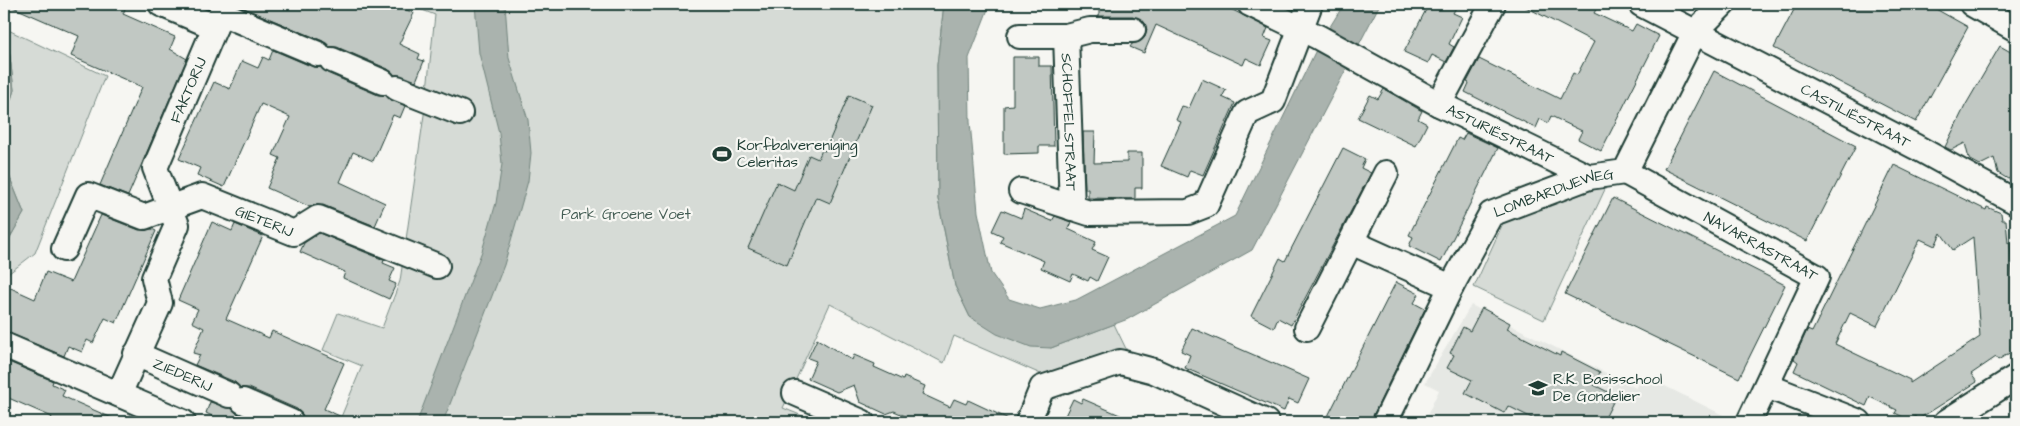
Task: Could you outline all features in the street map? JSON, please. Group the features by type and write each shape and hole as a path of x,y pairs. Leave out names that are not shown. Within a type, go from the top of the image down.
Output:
{"street":[{"path":"161,4 215,26 221,13 460,113"},
{"name":"ASTURIËSTRAAT","path":"1250,4 1309,32 1439,104 1590,177"},
{"name":"SCHOFFELSTRAAT","path":"1021,191 1089,213 1188,212 1206,205 1247,113 1273,101 1309,32 1310,4"},
{"name":"ASTURIËSTRAAT","path":"1439,104 1494,4"},
{"name":"CASTILIËSTRAAT","path":"1640,4 1916,147 2016,202"},
{"name":"LOMBARDIJEWEG","path":"1385,422 1451,287 1491,214 1590,177 1625,172 1694,32 1723,4"},
{"path":"1972,4 2016,29"},
{"name":"FAKTORIJ","path":"119,394 160,303 154,278 177,225 155,168 215,26"},
{"name":"SCHOFFELSTRAAT","path":"1020,36 1066,36 1090,30 1133,30"},
{"name":"SCHOFFELSTRAAT","path":"1066,36 1072,208"},
{"name":"NAVARRASTRAAT","path":"1625,172 1817,277 1767,386"},
{"path":"1308,328 1386,173"},
{"path":"64,248 88,195 144,217 171,208"},
{"name":"GIETERIJ","path":"171,208 202,196 294,233 318,218 437,266"},
{"path":"1351,242 1451,287"},
{"path":"4,346 183,422"},
{"name":"ZIEDERIJ","path":"136,354 291,422"},
{"path":"1028,422 1042,388 1120,362 1154,371 1266,422"},
{"path":"1946,422 2016,377"},
{"path":"1749,422 1767,386 1859,422"},
{"path":"795,393 862,422"}],"shaded area":[{"path":"475,4 505,4 509,58 528,120 531,153 528,181 504,265 443,422 417,422 482,251 496,203 502,164 499,133 479,53"},
{"path":"944,4 990,4 969,58 970,122 978,212 991,273 1009,299 1040,309 1076,300 1235,216 1318,46 1344,4 1380,4 1252,250 1128,319 1051,348 1031,347 997,334 970,317 955,286 938,199 937,65"},
{"path":"4,39 9,49 14,90 4,121"},
{"path":"4,163 24,213 4,248"},
{"path":"1471,305 1636,388 1643,375 1725,416 1722,422 1424,422 1439,390 1425,383"}],"green space":[{"name":"Park Groene Voet","path":"407,4 944,4 937,65 938,199 955,286 970,317 1051,348 1114,324 1129,355 1059,382 954,336 944,363 830,304 783,408 805,417 803,422 339,422 362,366 323,350 338,313 382,328 400,281 425,108 435,15"},
{"path":"4,28 105,76 35,253 4,277 4,248 24,213 4,163 4,121 14,90 9,49 4,39"},
{"path":"1607,185 1544,320 1474,287 1504,221"}],"building":[{"path":"6,4 127,4 123,14 175,37 170,49 187,59 128,196 100,185 142,87 71,56 79,36"},
{"path":"234,4 392,4 414,13 399,44 420,54 418,59 424,61 416,81 394,75 388,69 337,47 329,47 323,41"},
{"path":"1099,4 1221,4 1268,28 1264,38 1272,41 1261,65 1246,58 1243,65 1156,25 1144,53 1130,47 1145,37 1147,30 1145,23 1133,16 1099,16"},
{"path":"1429,4 1458,4 1453,13 1462,17 1449,44 1454,47 1446,62 1432,55 1428,63 1404,52"},
{"path":"1520,4 1599,4 1594,13 1632,31 1636,24 1659,36 1601,151 1578,139 1582,131 1551,116 1548,123 1540,119 1536,128 1465,92 1469,83 1467,82 1479,59 1560,99 1573,73 1577,75 1594,42"},
{"path":"1797,4 1927,4 1968,27 1916,122 1774,48"},
{"path":"2000,46 2016,55 2016,175 2008,179 1998,173 1994,158 1980,165 1969,159 1965,143 1951,150 1945,147 1965,106"},
{"path":"273,50 313,67 321,67 327,73 378,95 386,95 405,106 400,118 393,115 373,161 353,152 340,182 385,203 375,226 323,205 310,207 267,188 280,158 273,155 290,117 261,104 224,187 197,175 200,168 179,159 214,82 230,89 242,61 258,68 263,57 269,60"},
{"path":"1013,57 1039,57 1039,66 1052,66 1054,146 1039,146 1039,153 1004,154 1004,106 1013,105"},
{"path":"1714,71 1856,146 1807,241 1664,169"},
{"path":"1202,79 1226,90 1222,97 1235,103 1203,175 1190,170 1187,177 1161,166 1181,122 1176,120 1182,106 1189,108"},
{"path":"1384,89 1422,111 1418,119 1427,124 1416,146 1358,118 1370,95 1378,99"},
{"path":"849,95 872,105 830,203 816,197 787,265 748,248 777,182 794,190 809,155 818,159 822,150 825,151"},
{"path":"1083,132 1095,132 1094,163 1127,162 1127,153 1142,153 1142,188 1135,188 1135,199 1088,198 1088,189 1085,189"},
{"path":"1466,133 1498,148 1441,262 1409,246 1413,237 1409,235 1458,138 1462,140"},
{"path":"1343,148 1365,159 1361,168 1371,173 1291,325 1278,318 1274,328 1251,316 1280,258 1285,261"},
{"path":"1894,165 1986,210 1987,207 2001,213 2002,220 2006,220 2008,243 2010,242 2015,344 2011,345 2011,352 1998,360 1996,357 1971,374 1977,382 1917,420 1915,416 1909,420 1895,413 1897,410 1870,397 1866,406 1794,371 1798,362 1794,359 1807,330 1812,332","holes":["1941,233 1953,250 1973,237 1980,337 1910,383 1910,380 1835,344 1850,313 1877,326 1920,239 1935,246"]},
{"path":"1613,198 1785,285 1739,378 1565,294"},
{"path":"1024,209 1052,221 1055,216 1071,222 1068,229 1096,242 1092,250 1108,257 1097,281 1090,277 1088,281 1073,274 1070,281 1041,268 1044,261 1000,242 1003,236 992,231 1002,210 1021,218"},
{"path":"101,215 139,230 152,229 156,231 116,323 105,318 93,343 87,340 82,352 68,346 64,356 4,331 4,285 35,299 46,272 71,282"},
{"path":"212,222 232,231 235,224 263,236 226,319 269,338 272,331 344,363 324,409 353,422 304,422 302,414 297,409 249,388 240,388 235,382 195,365 200,355 193,353 204,328 192,322 198,309 178,300"},
{"path":"319,233 384,260 383,263 395,268 389,281 396,284 389,299 343,278 345,272 300,252 304,243"},
{"path":"1396,282 1419,294 1414,303 1425,309 1370,422 1325,422"},
{"path":"1482,308 1510,323 1507,329 1560,356 1561,352 1600,372 1594,385 1616,396 1603,422 1540,422 1508,406 1504,413 1465,393 1472,380 1447,368 1454,355 1450,353 1463,327 1470,331"},
{"path":"1192,328 1309,379 1298,403 1289,399 1284,411 1185,368 1190,355 1181,351"},
{"path":"817,339 852,360 854,355 875,364 874,367 903,380 904,377 925,386 922,394 950,407 954,399 966,404 968,400 1015,422 919,422 894,411 886,414 860,402 854,385 837,392 808,379 816,361 808,358"},
{"path":"4,360 53,381 52,384 65,390 62,396 121,422 49,422 52,417 4,396"},
{"path":"1073,399 1081,403 1083,399 1136,422 1062,422"},
{"path":"210,402 232,408 237,414 257,422 209,422 212,416 206,413"}],"place":[{"name":"Korfbalvereniging Celeritas","path":"722,154"},
{"name":"R.K. Basisschool De Gondelier","path":"1538,388"}]}
